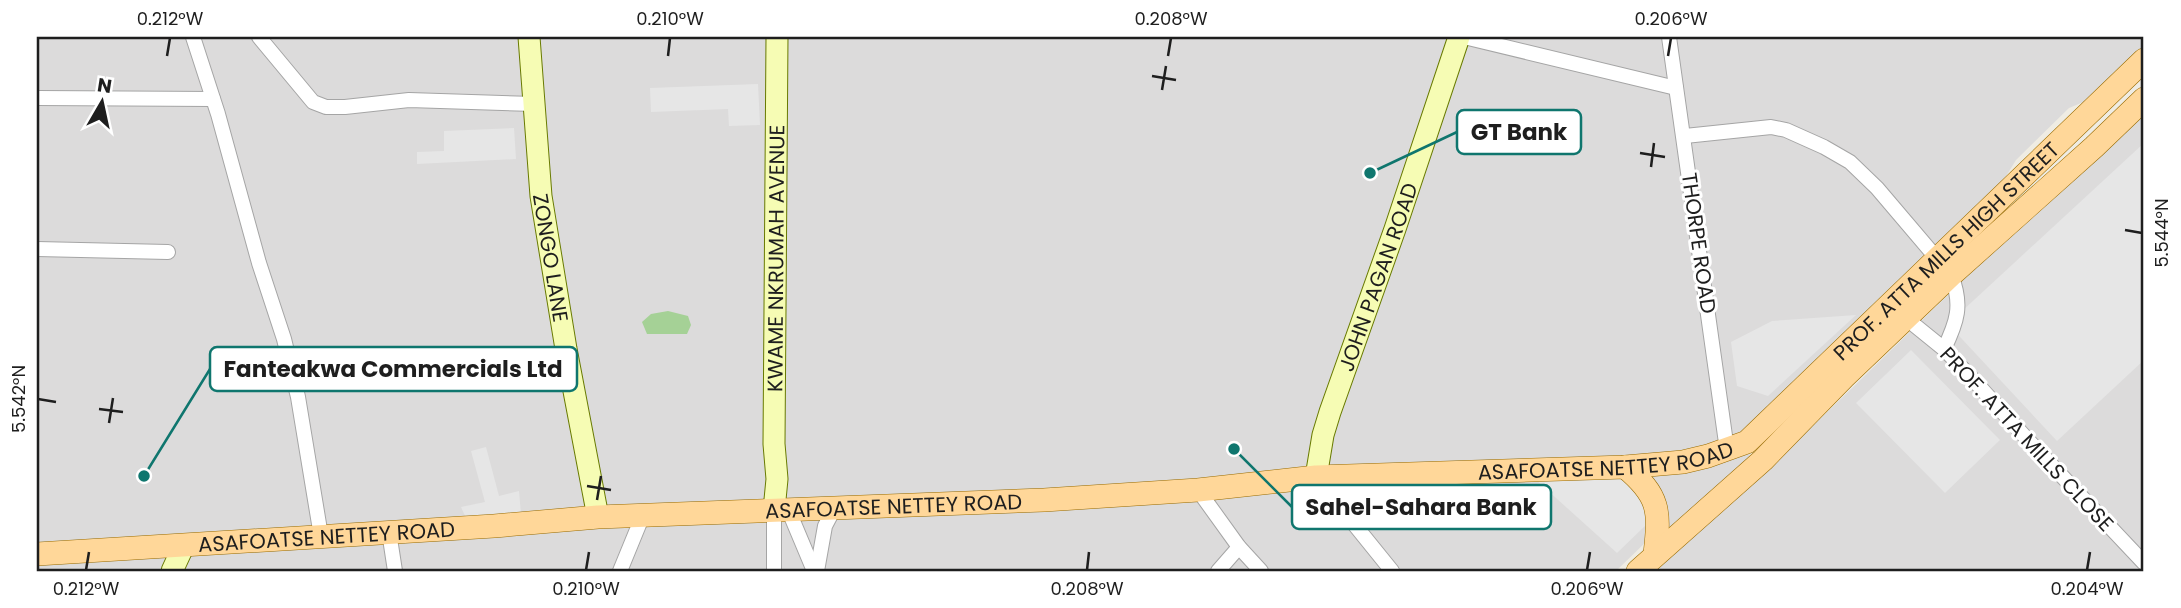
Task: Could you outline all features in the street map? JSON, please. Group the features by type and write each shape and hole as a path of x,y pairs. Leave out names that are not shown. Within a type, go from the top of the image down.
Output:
{"main road":[{"name":"ZONGO LANE","path":"529,37 541,196 566,349 598,517"},
{"name":"KWAME NKRUMAH AVENUE","path":"777,37 774,444 781,509"},
{"name":"JOHN PAGAN ROAD","path":"1316,477 1330,412 1461,37"},
{"name":"PROF. ATTA MILLS HIGH STREET","path":"1638,571 1763,460 1844,377 1907,319 1944,267 2144,60"},
{"name":"PROF. ATTA MILLS HIGH STREET","path":"1737,446 2144,99"},
{"name":"ASAFOATSE NETTEY ROAD","path":"37,554 598,517 1044,500 1198,490 1316,477 1625,467 1683,462 1737,446"},
{"path":"1737,446 1763,460"},
{"path":"1625,467 1651,494 1657,510 1655,554"},
{"path":"172,571 184,545"}],"street":[{"path":"193,37 284,339 295,386 321,536"},
{"path":"259,37 313,102 326,107 409,100 534,104"},
{"path":"1461,37 1676,88"},
{"name":"THORPE ROAD","path":"1669,37 1737,446"},
{"path":"37,98 213,99"},
{"path":"1685,136 1770,127 1786,130 1850,162 1877,188 1944,267 1957,290 1956,323 1944,349"},
{"path":"37,249 168,252"},
{"name":"PROF. ATTA MILLS CLOSE","path":"1907,319 1944,349 2144,562"},
{"path":"1316,477 1392,571"},
{"path":"1198,490 1239,547 1261,571"},
{"path":"816,571 825,526 835,507"},
{"path":"774,571 781,509"},
{"path":"781,509 816,571"},
{"path":"620,571 643,515"},
{"path":"389,532 396,571"},
{"path":"1218,571 1239,547"}],"shaded area":[{"path":"37,37 2144,37 2144,48 2093,98 2069,108 2016,160 1998,189 1743,435 1752,462 1671,535 1649,539 1616,571 37,571"},
{"path":"758,84 760,125 729,126 728,109 651,112 650,88"},
{"path":"2144,105 2144,571 1654,571 1787,451"},
{"path":"514,128 516,159 417,164 417,152 444,151 444,131"},
{"path":"2144,143 2144,360 2057,441 1948,324"},
{"path":"1856,315 1768,396 1737,386 1731,342 1772,321"},
{"path":"1911,350 2000,440 1945,493 1856,403"},
{"path":"486,447 499,496 519,491 521,514 466,518 461,507 485,502 471,451"},
{"path":"1611,477 1631,483 1647,505 1645,526 1617,553 1536,480"}],"green space":[{"path":"668,311 688,316 691,325 687,334 647,334 642,322 651,314"}],"place":[{"name":"GT Bank","path":"1370,173"},
{"name":"Sahel-Sahara Bank","path":"1234,449"},
{"name":"Fanteakwa Commercials Ltd","path":"144,476"}]}
